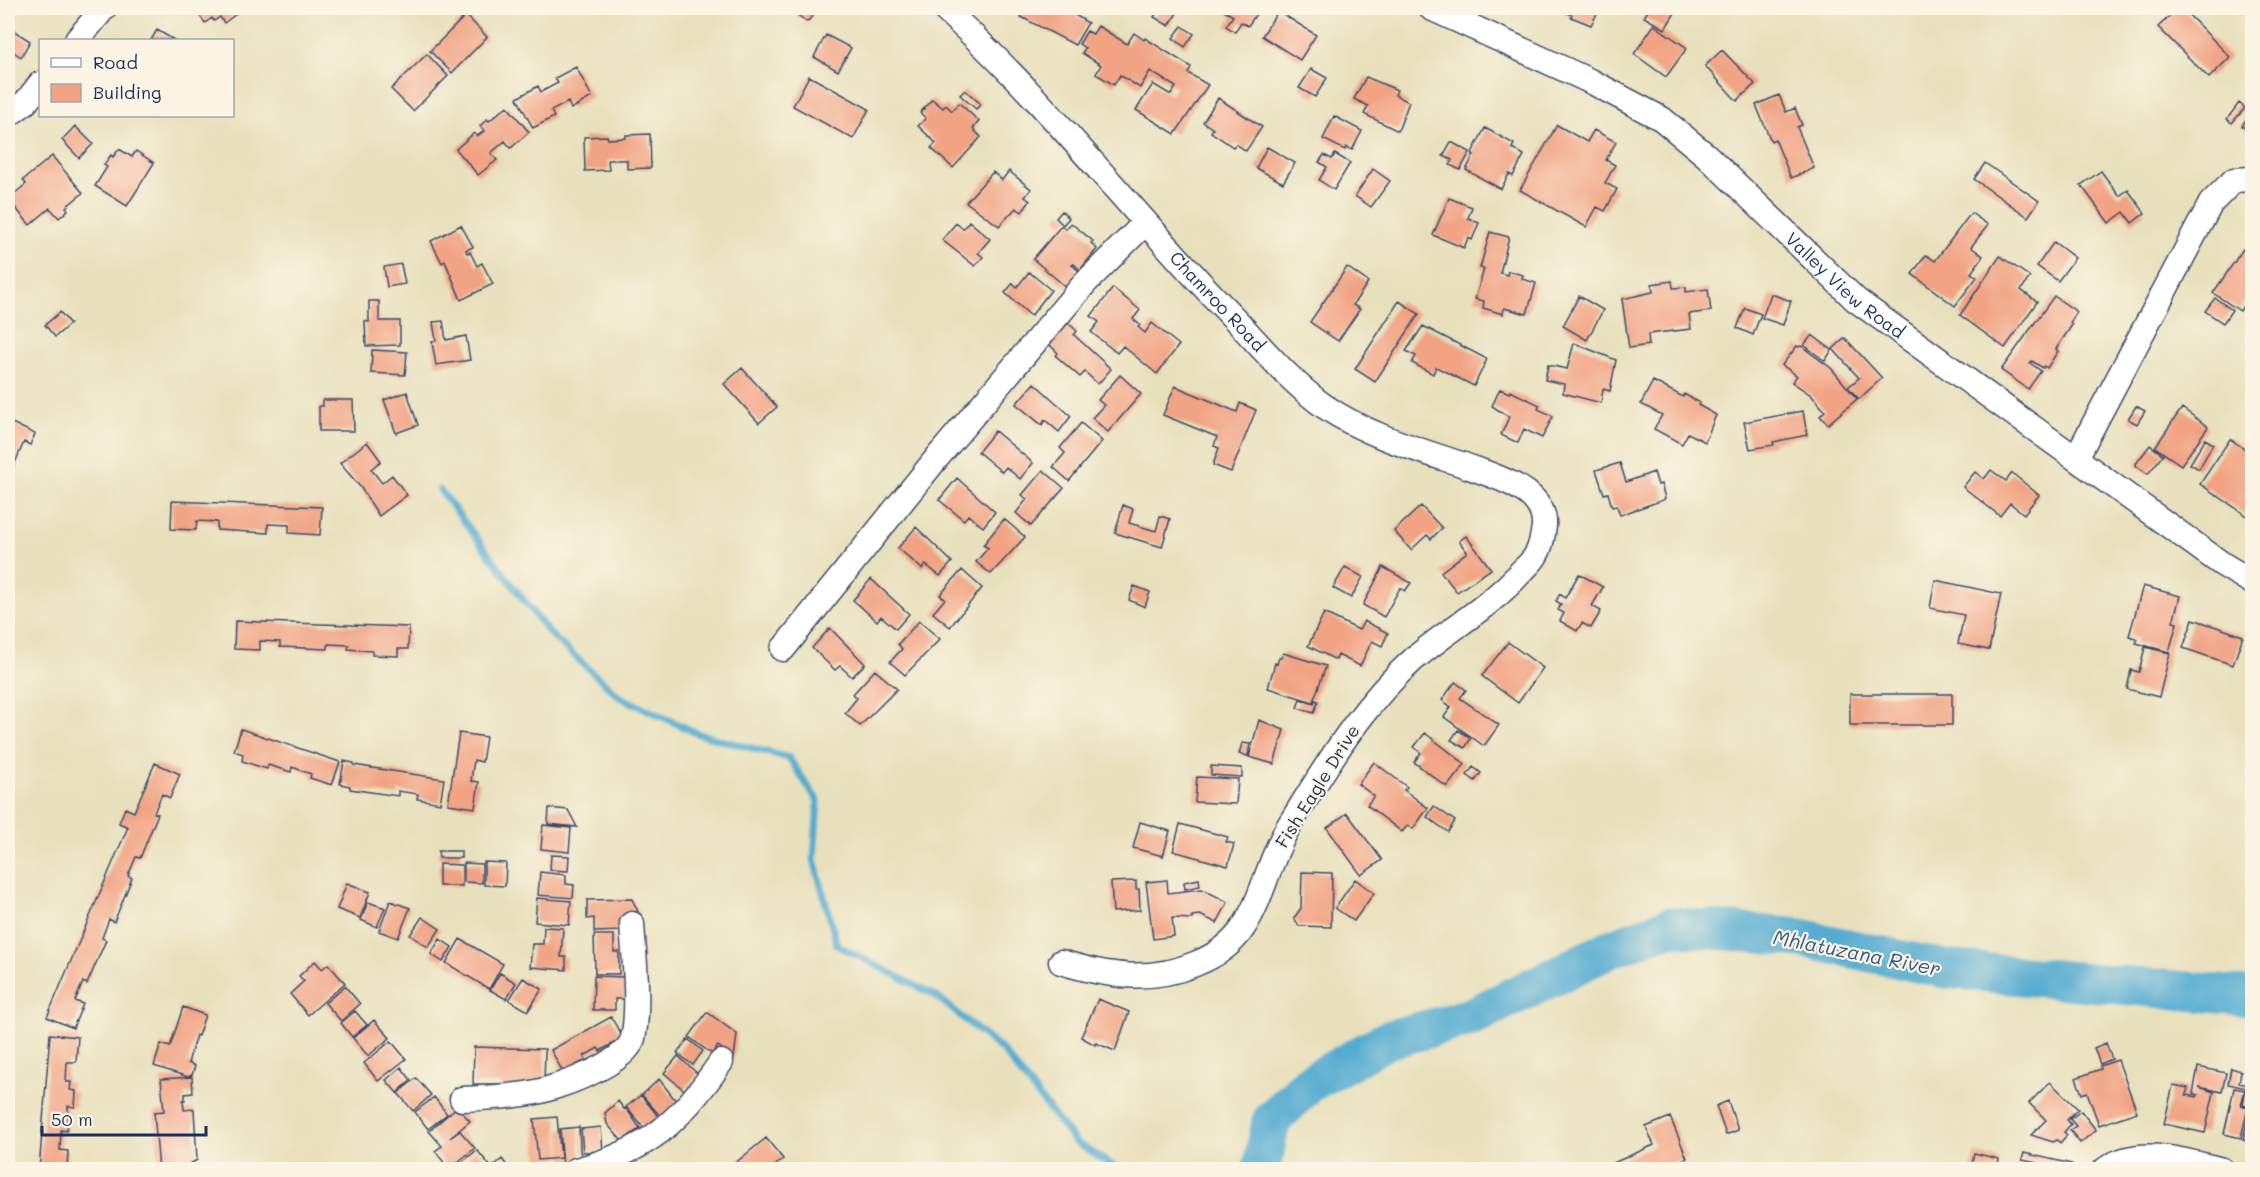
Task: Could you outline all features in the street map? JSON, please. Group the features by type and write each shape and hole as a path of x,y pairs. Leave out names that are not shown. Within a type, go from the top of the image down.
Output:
{"street":[{"path":"77,39 104,8"},
{"name":"Chamroo Road","path":"943,8 969,30 1015,79 1220,304 1300,386 1321,404 1364,429 1491,475 1525,492 1535,501 1544,518"},
{"name":"Valley View Road","path":"1431,8 1592,82 1662,119 1707,156 1856,300 2222,564 2253,582"},
{"path":"8,115 26,102 39,85"},
{"path":"2076,458 2211,203 2235,180 2253,179"},
{"path":"783,649 936,459 1085,283 1145,223"},
{"name":"Fish Eagle Drive","path":"1061,962 1097,973 1130,977 1155,976 1181,970 1210,958 1229,945 1244,927 1285,831 1365,710 1415,658 1510,585 1536,556 1542,538 1544,518"},
{"path":"462,1099 532,1093 563,1084 593,1071 624,1051 633,1041 635,1019 632,924"},
{"path":"576,1170 609,1161 647,1142 677,1119 699,1094 721,1062"},
{"path":"2105,1170 2124,1160 2146,1156 2222,1170"}],"building":[{"path":"194,8 244,8 224,23 220,17 214,21 212,18 205,23"},
{"path":"788,8 806,8 814,14 807,22"},
{"path":"1026,8 1064,8 1088,23 1075,45 1021,17"},
{"path":"1160,8 1180,8 1169,26 1154,17"},
{"path":"1220,8 1260,8 1248,26 1241,22 1235,32 1226,26 1233,16"},
{"path":"1557,8 1600,8 1591,25"},
{"path":"1650,8 1678,8 1665,29 1644,17"},
{"path":"2178,8 2182,8 2230,57 2209,78 2158,27"},
{"path":"8,11 15,16 8,27"},
{"path":"1278,11 1316,35 1300,60 1262,36"},
{"path":"466,15 487,37 452,73 430,51"},
{"path":"1654,25 1687,48 1666,77 1634,54"},
{"path":"1098,26 1127,44 1134,33 1144,40 1145,38 1191,67 1188,73 1208,85 1175,134 1136,110 1153,84 1171,95 1176,87 1150,71 1140,88 1120,75 1114,85 1096,74 1101,65 1082,53 1085,48 1079,44 1087,31 1093,34"},
{"path":"1182,26 1194,34 1185,47 1173,38"},
{"path":"8,27 30,41 21,57 8,48"},
{"path":"157,30 172,39 152,39"},
{"path":"826,35 851,48 838,71 814,57"},
{"path":"1722,50 1755,84 1737,101 1705,66"},
{"path":"427,54 448,76 413,111 391,89"},
{"path":"576,67 592,97 571,109 568,102 551,111 554,117 533,128 517,98 538,86 541,92 558,83 555,78"},
{"path":"1311,69 1327,78 1315,97 1299,88"},
{"path":"809,76 869,109 853,139 793,106"},
{"path":"1366,77 1397,90 1395,95 1409,102 1398,131 1364,114 1368,106 1354,99"},
{"path":"965,90 981,104 976,109 960,95"},
{"path":"1779,95 1786,112 1795,108 1802,125 1797,127 1814,168 1791,178 1775,139 1771,141 1756,105"},
{"path":"1218,98 1262,127 1246,151 1236,144 1233,147 1211,132 1213,129 1203,122"},
{"path":"932,99 943,108 946,105 952,111 959,103 979,121 973,129 981,137 953,168 931,148 936,143 918,126 926,118 920,113"},
{"path":"2239,103 2245,108 2232,123 2227,119"},
{"path":"507,106 529,132 511,148 505,141 491,153 497,160 478,175 456,149 474,133 477,136 484,131 480,126"},
{"path":"2252,110 2252,132 2242,126"},
{"path":"1334,116 1362,131 1352,150 1346,147 1345,150 1323,139"},
{"path":"1557,125 1587,142 1594,130 1616,142 1606,160 1615,165 1605,183 1617,189 1605,211 1597,207 1586,227 1520,190"},
{"path":"75,126 93,144 79,158 62,140"},
{"path":"1485,128 1514,144 1512,148 1524,155 1513,176 1509,174 1501,189 1466,170"},
{"path":"650,134 651,168 627,169 627,160 608,160 609,170 585,171 584,137 607,136 608,139 626,138 626,135"},
{"path":"1451,142 1470,152 1460,170 1450,165 1452,160 1443,156"},
{"path":"1267,147 1295,163 1283,183 1256,168"},
{"path":"119,149 132,157 136,151 154,163 127,206 95,186 107,167 104,165"},
{"path":"1335,154 1350,163 1334,190 1319,180 1327,167 1319,162 1324,155 1332,159"},
{"path":"52,156 83,193 66,207 68,210 59,218 50,208 30,225 8,199 26,184 23,180"},
{"path":"1985,163 2039,201 2028,217 1974,179"},
{"path":"1373,169 1390,181 1371,207 1355,196"},
{"path":"1009,171 1031,189 1025,197 1030,201 1022,212 1016,208 999,226 966,202 993,172 1002,180"},
{"path":"2101,171 2119,196 2128,190 2145,213 2132,223 2124,212 2109,223 2081,185"},
{"path":"1449,198 1472,207 1468,218 1479,223 1472,240 1468,238 1464,248 1433,235"},
{"path":"1062,211 1069,218 1063,225 1056,218"},
{"path":"1971,213 1988,225 1971,247 1983,256 1971,273 1977,277 1955,306 1912,274 1926,255 1935,261"},
{"path":"969,221 990,239 978,253 983,257 975,266 942,240 956,223 963,229"},
{"path":"1071,223 1093,241 1091,243 1097,249 1080,270 1074,264 1072,265 1080,272 1067,288 1033,259 1061,226 1066,229"},
{"path":"461,225 473,247 466,250 467,253 470,252 477,266 482,263 493,284 461,300 445,261 442,263 431,241"},
{"path":"1490,232 1509,237 1500,273 1507,275 1508,271 1523,275 1522,279 1536,283 1527,314 1504,308 1503,314 1483,308 1484,301 1475,299 1484,269 1480,268"},
{"path":"2054,242 2075,258 2058,281 2037,266"},
{"path":"2243,249 2252,256 2252,292 2240,311 2213,293"},
{"path":"2000,256 2030,277 2021,290 2037,302 2005,348 1960,315"},
{"path":"401,264 405,284 387,287 384,267"},
{"path":"1347,267 1368,282 1353,305 1360,309 1338,341 1310,322"},
{"path":"1029,272 1051,290 1031,316 1005,293 1013,283 1017,287"},
{"path":"1672,281 1673,288 1686,287 1686,292 1708,289 1711,311 1689,314 1691,329 1648,334 1649,345 1629,348 1622,299 1653,292 1652,284"},
{"path":"1113,288 1140,310 1133,319 1140,325 1138,327 1145,333 1152,323 1179,345 1157,374 1123,346 1117,353 1091,332 1099,322 1091,316"},
{"path":"1771,294 1791,301 1783,325 1762,318"},
{"path":"1579,296 1603,310 1587,340 1563,326"},
{"path":"2054,296 2077,312 2047,368 2032,361 2030,363 2041,371 2028,389 2001,370"},
{"path":"2215,298 2232,310 2223,323 2205,311"},
{"path":"369,301 379,301 379,321 400,321 400,345 366,346 365,321 369,322"},
{"path":"1399,301 1419,314 1375,382 1355,369"},
{"path":"1745,308 1761,314 1753,335 1737,328"},
{"path":"60,312 70,324 55,337 45,325"},
{"path":"443,321 446,340 466,336 470,360 436,365 432,342 436,341 433,322"},
{"path":"1068,323 1077,331 1074,335 1111,369 1098,384 1085,372 1080,377 1056,356 1058,353 1049,344"},
{"path":"1423,326 1487,359 1474,386 1436,367 1433,374 1412,363 1416,356 1406,351"},
{"path":"1812,335 1832,350 1825,361 1804,345"},
{"path":"1845,338 1882,378 1859,399 1848,387 1859,378 1833,349"},
{"path":"1574,343 1616,360 1610,391 1603,389 1601,403 1563,393 1564,384 1545,380 1548,365 1567,369"},
{"path":"1797,346 1801,346 1831,368 1857,399 1828,424 1820,416 1825,411 1811,395 1792,382 1797,376 1782,365"},
{"path":"372,350 407,352 405,375 371,373"},
{"path":"742,368 777,407 759,423 724,384"},
{"path":"1120,375 1141,394 1108,432 1092,418 1104,405 1098,400"},
{"path":"1653,381 1683,397 1684,394 1716,415 1705,442 1688,433 1682,444 1654,429 1662,415 1641,404"},
{"path":"1034,383 1071,416 1059,432 1045,420 1042,425 1016,404"},
{"path":"1175,386 1237,412 1240,403 1256,410 1231,472 1213,465 1219,448 1214,446 1217,437 1163,415"},
{"path":"1500,389 1509,393 1510,391 1540,405 1538,409 1553,416 1542,438 1524,429 1518,443 1501,435 1509,417 1492,406"},
{"path":"407,392 418,425 396,433 384,400"},
{"path":"323,400 353,400 354,431 319,431 319,406 323,406"},
{"path":"2136,406 2145,411 2137,424 2128,419"},
{"path":"2182,408 2208,427 2181,465 2155,447"},
{"path":"1803,411 1807,435 1773,442 1774,445 1750,449 1744,422"},
{"path":"8,421 35,434 30,445 24,442 8,479"},
{"path":"1081,423 1102,441 1069,481 1053,467 1065,453 1060,448"},
{"path":"995,431 1033,463 1020,479 1006,467 1002,472 978,452"},
{"path":"2205,439 2213,444 2199,469 2190,464"},
{"path":"2230,439 2252,454 2246,465 2252,469 2252,519 2200,484"},
{"path":"367,442 381,461 371,469 382,483 392,475 407,495 379,516 361,488 340,463"},
{"path":"2150,445 2163,455 2148,474 2135,465"},
{"path":"1620,463 1626,482 1654,472 1665,498 1620,515 1617,506 1612,507 1608,493 1604,494 1596,470"},
{"path":"1043,470 1064,488 1031,526 1016,513 1027,499 1022,495"},
{"path":"1991,470 2006,481 2012,473 2039,495 2024,514 2010,503 2000,516 1963,487 1975,472 1984,479"},
{"path":"957,478 995,512 983,527 968,515 964,520 939,500"},
{"path":"172,501 322,507 320,535 289,533 289,525 268,524 268,533 217,530 217,522 197,521 196,530 171,529"},
{"path":"1123,505 1133,509 1129,523 1156,531 1160,516 1170,519 1162,547 1115,533"},
{"path":"1421,506 1442,528 1431,539 1427,535 1411,550 1394,531"},
{"path":"1004,519 1025,537 991,574 976,562 988,548 983,545"},
{"path":"916,527 952,562 940,576 926,565 922,569 898,548"},
{"path":"1466,536 1491,569 1457,592 1441,572 1467,552 1459,541"},
{"path":"1345,567 1363,577 1351,598 1333,588"},
{"path":"1383,567 1411,583 1405,591 1400,588 1384,617 1363,605"},
{"path":"962,570 982,588 950,627 933,613 945,599 940,595"},
{"path":"1579,574 1603,587 1592,606 1601,611 1591,628 1582,623 1577,631 1560,621 1564,613 1558,610 1561,604 1556,601 1560,594 1565,598"},
{"path":"871,579 909,614 896,629 881,616 877,621 853,600"},
{"path":"1935,580 2001,594 1989,650 1958,644 1964,615 1930,608"},
{"path":"1134,586 1150,592 1145,607 1129,600"},
{"path":"2143,586 2180,596 2173,622 2177,623 2169,652 2136,643 2138,639 2129,636"},
{"path":"1324,613 1359,630 1364,621 1388,633 1382,646 1372,641 1360,666 1338,655 1336,660 1308,646"},
{"path":"2193,619 2243,636 2233,665 2183,648"},
{"path":"235,621 409,627 408,649 398,649 398,656 372,655 372,651 348,649 349,645 328,644 328,649 280,647 280,642 260,641 260,650 234,649"},
{"path":"919,621 940,639 905,675 890,662 902,649 898,644"},
{"path":"830,628 865,664 852,677 840,666 835,670 812,648"},
{"path":"1508,642 1543,668 1518,703 1482,676"},
{"path":"2145,647 2170,653 2159,697 2127,689 2131,670 2139,672"},
{"path":"1283,653 1326,666 1313,702 1268,688 1275,663 1277,664"},
{"path":"875,670 897,689 860,726 845,713 857,698 853,694"},
{"path":"1455,682 1466,690 1460,698 1499,725 1484,746 1444,717 1451,707 1442,700"},
{"path":"1850,694 1952,694 1952,725 1850,725"},
{"path":"1300,699 1314,704 1315,700 1318,701 1314,713 1297,708"},
{"path":"1259,720 1284,730 1274,764 1249,757"},
{"path":"241,729 340,762 332,785 310,778 311,774 292,767 291,772 268,765 267,769 242,761 243,754 234,751"},
{"path":"1458,730 1471,738 1465,748 1451,740"},
{"path":"459,733 486,737 482,762 474,760 471,781 479,782 475,808 448,804"},
{"path":"1425,733 1465,764 1447,787 1414,762 1421,753 1414,747"},
{"path":"1242,743 1250,744 1248,756 1239,754"},
{"path":"344,761 354,763 354,765 444,779 440,803 417,799 418,794 398,791 398,796 350,789 350,786 340,784"},
{"path":"1374,762 1407,787 1404,790 1428,808 1413,829 1408,825 1402,832 1367,805 1374,796 1358,784"},
{"path":"155,763 180,774 170,798 162,794 154,813 158,814 140,858 136,857 128,876 132,878 114,922 109,919 102,938 106,940 87,984 83,982 75,1001 83,1004 73,1028 47,1017 128,827 119,823 125,808 134,812"},
{"path":"1211,766 1242,768 1242,777 1211,775"},
{"path":"1473,767 1481,773 1475,781 1467,775"},
{"path":"1197,777 1238,779 1236,804 1195,802"},
{"path":"1434,806 1455,821 1448,832 1427,817"},
{"path":"549,808 568,810 577,827 548,824"},
{"path":"1347,813 1382,860 1361,875 1327,828"},
{"path":"1140,822 1170,831 1163,856 1133,848"},
{"path":"1180,824 1228,837 1226,842 1234,844 1228,866 1173,851"},
{"path":"543,825 571,828 569,852 541,849"},
{"path":"438,851 461,851 461,858 439,858"},
{"path":"551,855 569,856 568,871 550,870"},
{"path":"484,862 506,863 505,886 484,885"},
{"path":"464,863 482,864 482,883 464,882"},
{"path":"439,864 462,865 462,886 439,886"},
{"path":"540,872 566,875 566,884 574,885 573,898 538,895"},
{"path":"1302,872 1332,873 1331,927 1299,926 1294,918 1301,908"},
{"path":"1199,879 1200,886 1185,889 1184,882"},
{"path":"1355,879 1374,893 1354,921 1335,908"},
{"path":"1167,880 1168,893 1202,889 1228,902 1217,923 1200,915 1192,916 1192,919 1172,918 1174,936 1153,939 1146,882"},
{"path":"1136,881 1136,889 1139,889 1140,910 1113,912 1111,882"},
{"path":"347,883 370,892 360,918 337,909"},
{"path":"537,898 571,901 569,925 535,922"},
{"path":"632,899 640,916 622,916 622,931 594,932 594,918 587,919 587,900"},
{"path":"390,901 410,908 398,938 379,931"},
{"path":"368,902 385,908 377,927 361,920"},
{"path":"422,917 440,929 428,947 410,935"},
{"path":"544,927 563,928 561,957 566,957 566,970 530,967 532,944 543,944"},
{"path":"594,935 614,935 614,952 619,952 619,974 595,974"},
{"path":"440,939 452,947 443,962 431,954"},
{"path":"460,939 503,964 489,989 446,963"},
{"path":"315,961 322,969 328,964 345,983 308,1015 290,994 304,981 299,976"},
{"path":"500,973 516,983 506,999 490,990"},
{"path":"594,976 625,977 625,999 615,999 615,1010 593,1010"},
{"path":"523,978 542,989 528,1011 509,1000"},
{"path":"345,986 360,1004 341,1021 325,1003"},
{"path":"1098,999 1129,1012 1115,1051 1096,1043 1095,1045 1081,1037"},
{"path":"183,1007 205,1015 198,1036 196,1035 188,1063 195,1066 192,1075 188,1077 154,1066 161,1044 170,1047"},
{"path":"355,1011 367,1025 352,1037 341,1023"},
{"path":"707,1012 737,1034 734,1058 718,1046 712,1054 689,1037"},
{"path":"611,1017 623,1038 600,1051 598,1048 584,1056 586,1060 563,1072 551,1050"},
{"path":"374,1020 390,1038 368,1056 353,1038"},
{"path":"50,1034 78,1037 76,1062 67,1062 66,1082 71,1082 70,1090 76,1091 75,1107 68,1106 67,1131 61,1130 60,1150 68,1151 67,1170 39,1170"},
{"path":"688,1039 703,1051 693,1065 677,1053"},
{"path":"391,1041 406,1059 378,1081 364,1063"},
{"path":"2106,1043 2112,1059 2100,1064 2094,1048"},
{"path":"474,1047 545,1049 544,1085 500,1090 500,1084 473,1084"},
{"path":"678,1056 698,1074 684,1090 664,1073"},
{"path":"2118,1060 2137,1112 2099,1125 2087,1092 2082,1094 2076,1078"},
{"path":"401,1067 411,1080 397,1093 386,1080"},
{"path":"2198,1067 2226,1073 2222,1092 2199,1087 2214,1092 2205,1133 2164,1124 2173,1085 2188,1088 2186,1095 2197,1097 2198,1095 2193,1094"},
{"path":"2231,1068 2241,1071 2239,1083 2252,1086 2250,1101 2252,1100 2252,1143 2243,1140 2250,1106 2243,1104 2246,1088 2228,1084"},
{"path":"192,1077 193,1093 185,1094 185,1100 183,1100 184,1110 194,1109 197,1160 188,1165 189,1170 159,1170 154,1112 164,1111 161,1079"},
{"path":"416,1078 431,1095 413,1111 398,1093"},
{"path":"659,1079 679,1105 663,1119 642,1095"},
{"path":"2050,1082 2078,1109 2067,1120 2071,1124 2064,1132 2067,1135 2060,1143 2057,1140 2053,1142 2031,1135 2046,1120 2029,1103"},
{"path":"2234,1088 2245,1090 2241,1105 2248,1107 2241,1138 2224,1134"},
{"path":"641,1095 661,1120 647,1132 626,1107"},
{"path":"434,1097 447,1114 428,1129 415,1112"},
{"path":"618,1101 640,1128 622,1141 607,1124 605,1113"},
{"path":"1728,1101 1738,1130 1726,1135 1716,1106"},
{"path":"457,1107 470,1121 450,1138 460,1131 475,1148 449,1169 435,1151 442,1146 429,1131"},
{"path":"2081,1111 2096,1130 2080,1143 2070,1130 2076,1126 2070,1119"},
{"path":"557,1117 561,1158 538,1160 534,1119"},
{"path":"1670,1117 1687,1158 1659,1170 1613,1170 1611,1164 1654,1145 1646,1127"},
{"path":"579,1127 581,1165 563,1166 560,1129"},
{"path":"601,1127 603,1151 583,1152 581,1129"},
{"path":"766,1138 783,1159 770,1170 739,1170 734,1164"},
{"path":"477,1150 491,1167 487,1170 452,1170"},
{"path":"1974,1153 1999,1159 1997,1170 1971,1170"},
{"path":"2024,1153 2072,1164 2071,1170 2022,1160"},
{"path":"502,1159 510,1170 489,1170"}],"waterway":[{"path":"440,490 549,633 620,697 699,734 789,758 818,801 814,859 837,945 936,996 1002,1050 1075,1142 1120,1170"},
{"name":"Mhlatuzana River","path":"1263,1170 1271,1121 1308,1084 1387,1040 1471,1017 1610,949 1671,926 1801,938 1945,969 2252,997"}]}
